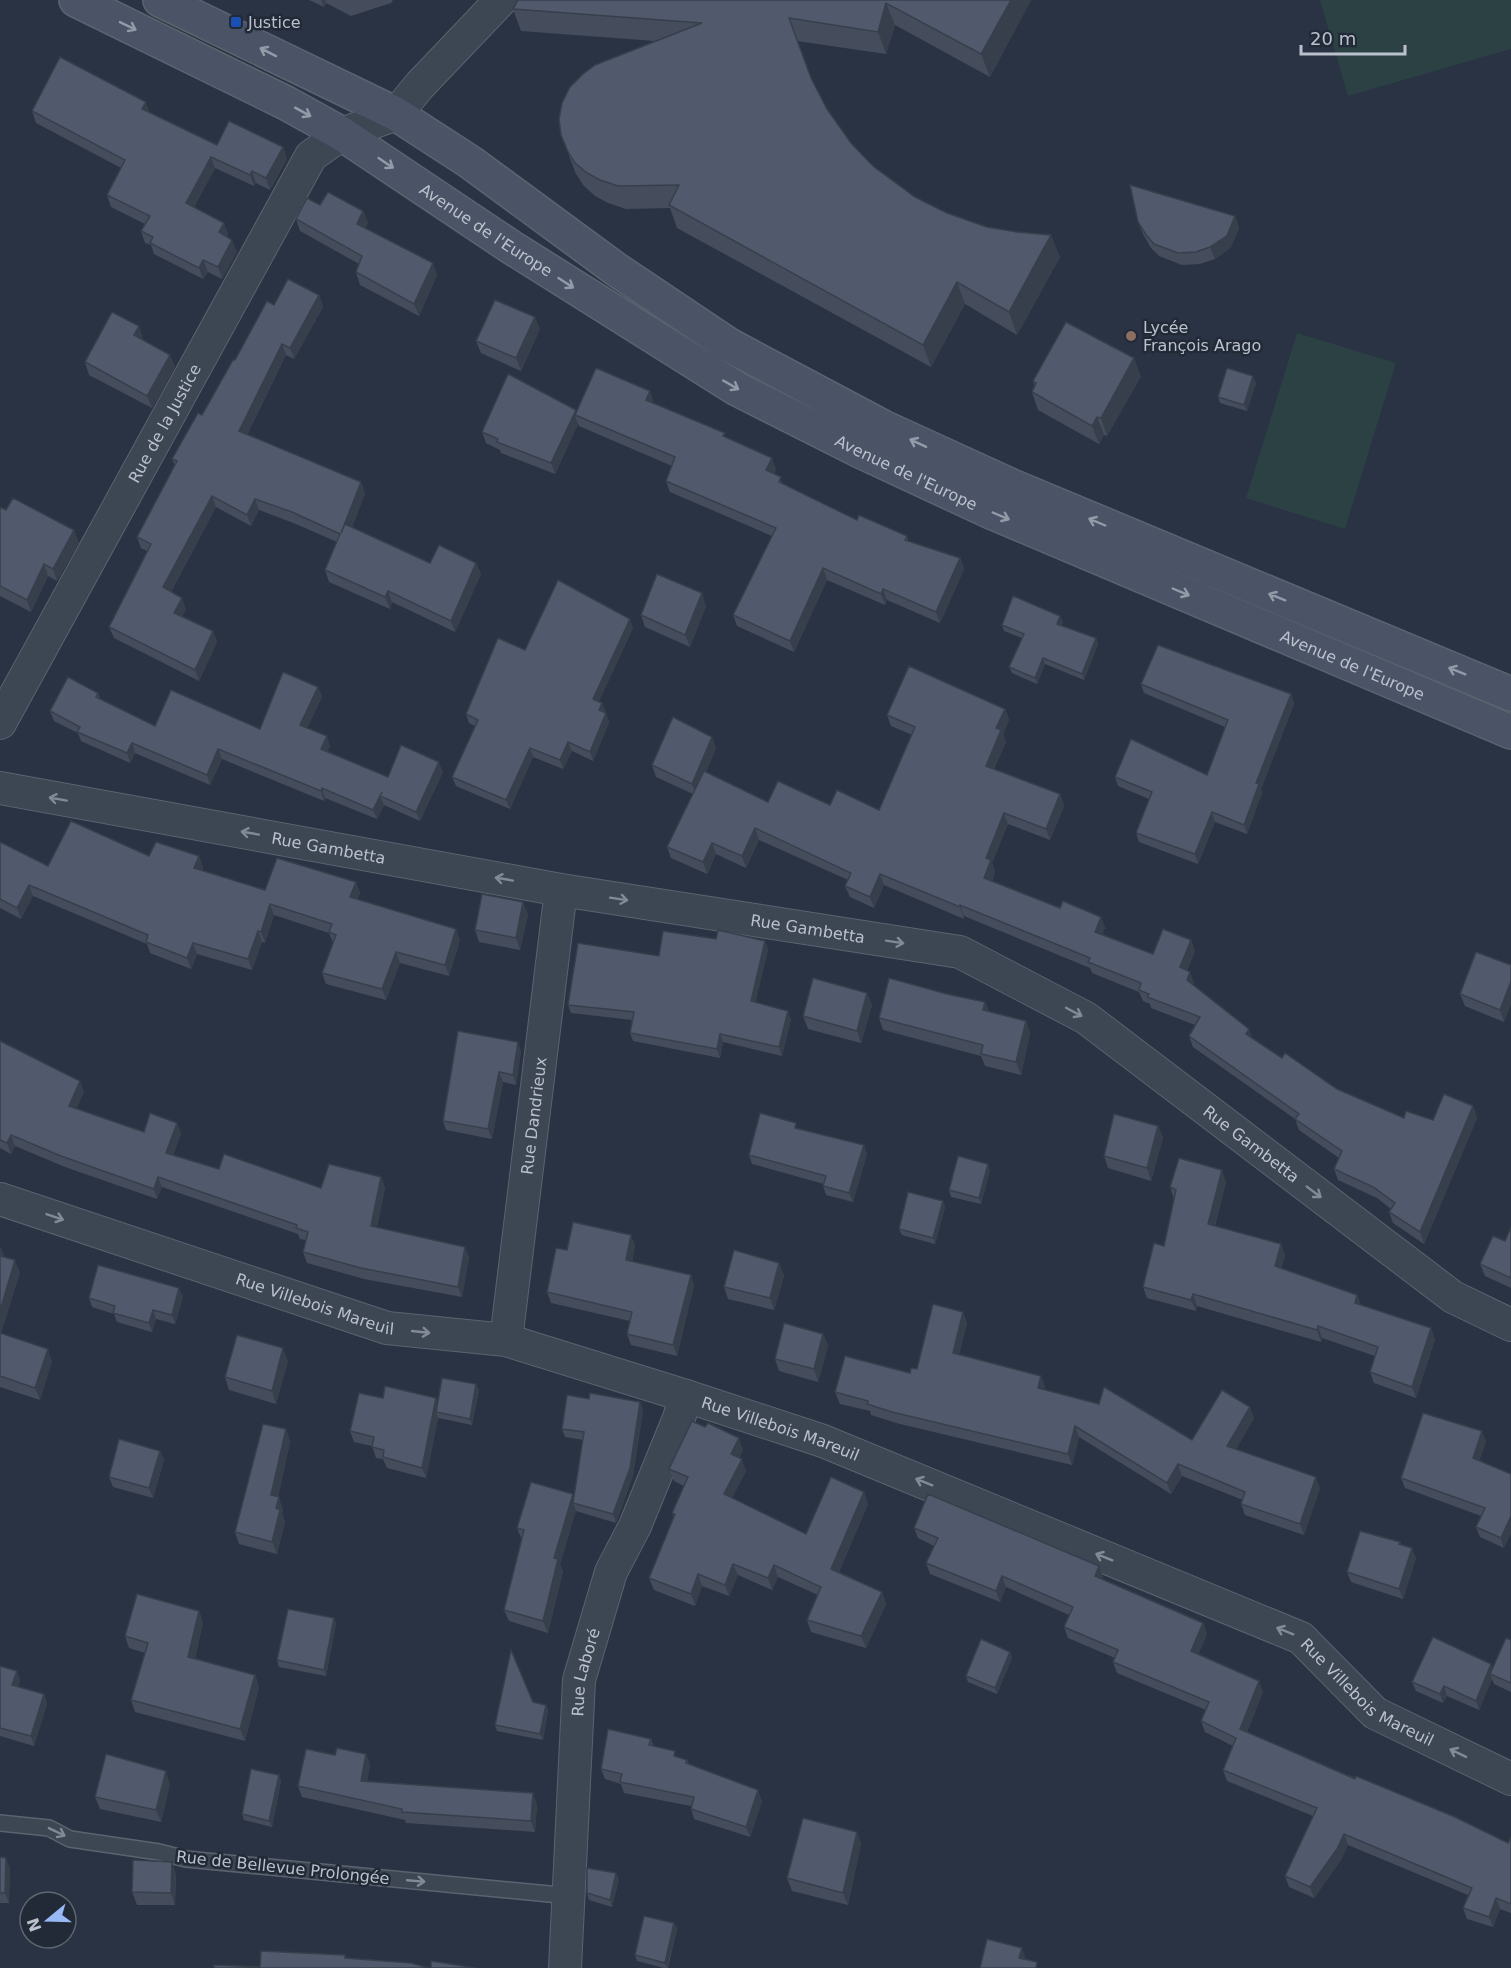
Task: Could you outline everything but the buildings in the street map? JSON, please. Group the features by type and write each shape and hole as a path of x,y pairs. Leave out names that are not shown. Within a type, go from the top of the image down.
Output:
{"main road":[{"name":"Avenue de l'Europe","path":"76,0 286,103 342,134 520,253 634,326 747,394 860,451 991,512 1511,732"},
{"name":"Avenue de l'Europe","path":"160,0 396,114 470,162 617,270 729,345 883,427 1043,499 1511,694"}],"street":[{"path":"396,114 420,85 501,0"},
{"name":"Rue de la Justice","path":"0,723 311,156 342,134 396,114"},
{"name":"Rue Gambetta","path":"0,788 561,890 960,952 1086,1018 1453,1297 1511,1325"},
{"name":"Rue Dandrieux","path":"506,1340 561,890"},
{"name":"Rue Villebois Mareuil","path":"0,1199 387,1329 506,1340 823,1441 1301,1638 1375,1713 1511,1779"},
{"name":"Rue Laboré","path":"565,1968 579,1680 610,1572 635,1526 686,1396"}],"lane":[{"name":"Rue de Bellevue Prolongée","path":"0,1823 49,1828 70,1839 159,1852 186,1859 570,1896"}],"green space":[{"path":"1320,0 1511,0 1511,49 1348,96"},
{"path":"1297,333 1396,363 1345,529 1246,498"}],"place":[{"name":"Justice","path":"236,22"},
{"name":"Lycée François Arago","path":"1131,336"}]}
